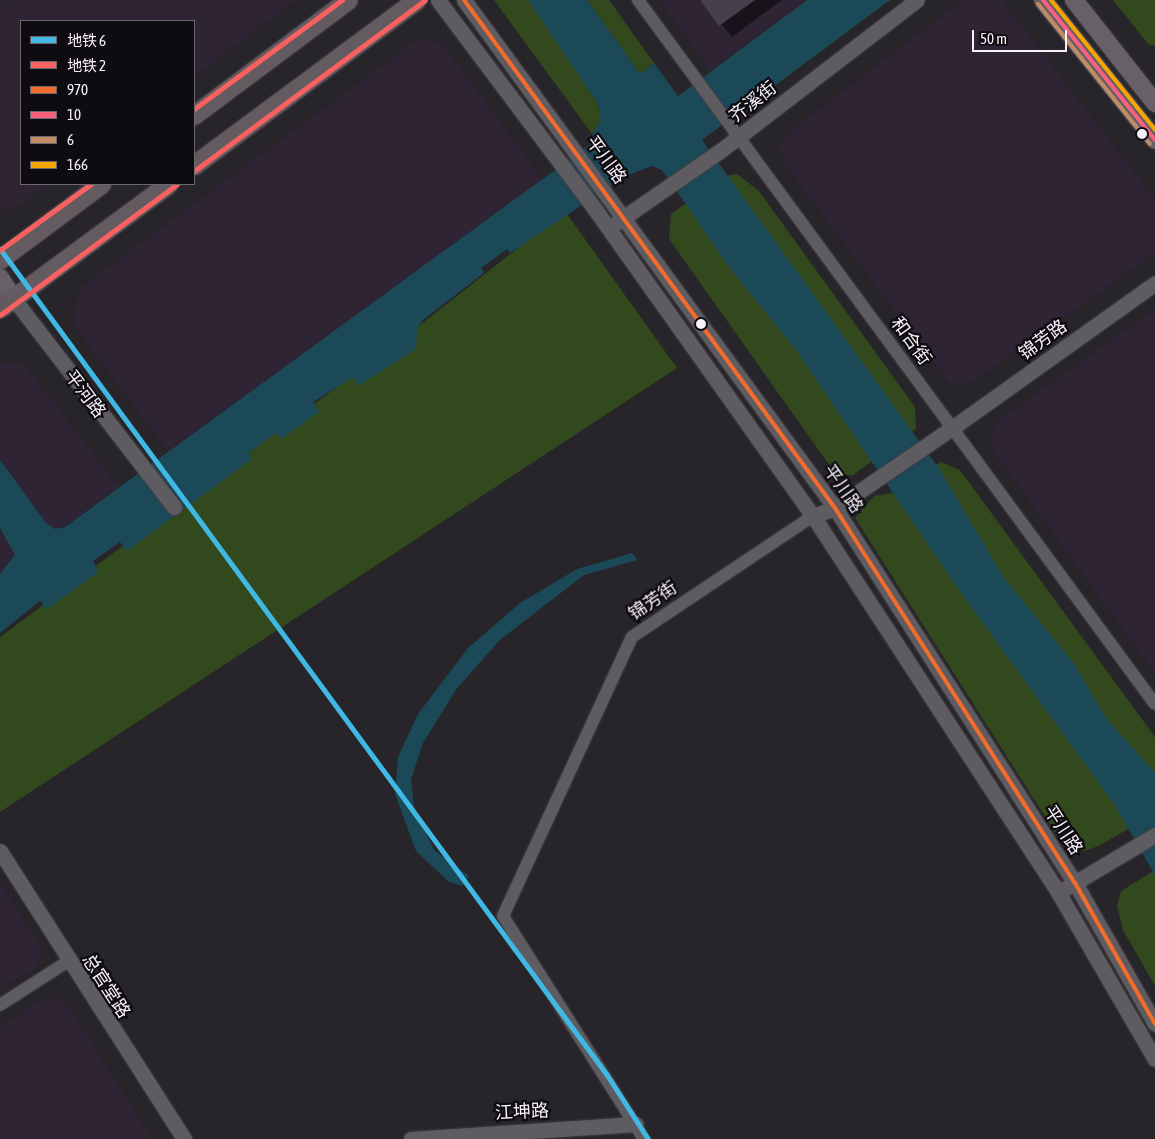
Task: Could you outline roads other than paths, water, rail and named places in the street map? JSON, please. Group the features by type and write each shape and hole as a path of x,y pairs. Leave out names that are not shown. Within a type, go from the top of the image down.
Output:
{"main road":[{"path":"195,114 348,0"},
{"path":"195,164 416,0"},
{"path":"1042,0 1155,140"},
{"path":"1074,0 1155,103"},
{"path":"0,259 100,185"},
{"path":"7,303 167,185"},
{"name":"平河路","path":"0,278 7,303"}],"street":[{"path":"438,0 594,208 813,516 1058,892 1155,1059"},
{"name":"平川路","path":"464,0 835,508 1075,883 1155,1024"},
{"name":"和合街","path":"638,0 1155,704"},
{"name":"齐溪街","path":"608,228 720,151 735,132 917,0"},
{"name":"锦芳路","path":"952,428 1155,282"},
{"name":"平河路","path":"7,303 174,507"},
{"name":"锦芳街","path":"635,1124 503,916 632,637 813,516 835,508 952,428"},
{"path":"1058,892 1155,835"},
{"name":"总官堂路","path":"0,851 67,962 184,1139"},
{"path":"0,1005 67,962"},
{"path":"635,1124 644,1139"},
{"name":"江坤路","path":"411,1139 635,1124"}],"water":[{"path":"528,0 587,0 640,74 654,63 678,96 807,0 890,0 702,140 940,470 1004,578 1073,662 1106,718 1155,773 1155,875 1114,804 954,583 796,350 732,271 662,170 652,166 624,177 510,253 507,249 481,268 484,273 423,320 417,329 416,349 358,386 353,377 313,402 319,412 281,439 276,433 248,453 252,459 127,551 120,542 93,561 98,572 47,609 40,601 0,633 0,574 15,555 0,528 0,460 46,523 55,529 65,527 596,140 592,134 601,120 598,104"},
{"path":"632,553 637,560 584,575 500,640 457,688 423,743 411,780 414,808 434,850 469,876 462,886 449,882 416,851 395,794 398,757 418,714 468,648 520,603 577,569"}],"metro line":[{"name":"2","path":"195,108 342,0"},
{"name":"2","path":"195,170 425,0"},
{"name":"2","path":"0,250 90,185"},
{"name":"2","path":"0,315 176,185"},
{"name":"6","path":"0,249 607,1075 648,1139"}]}
